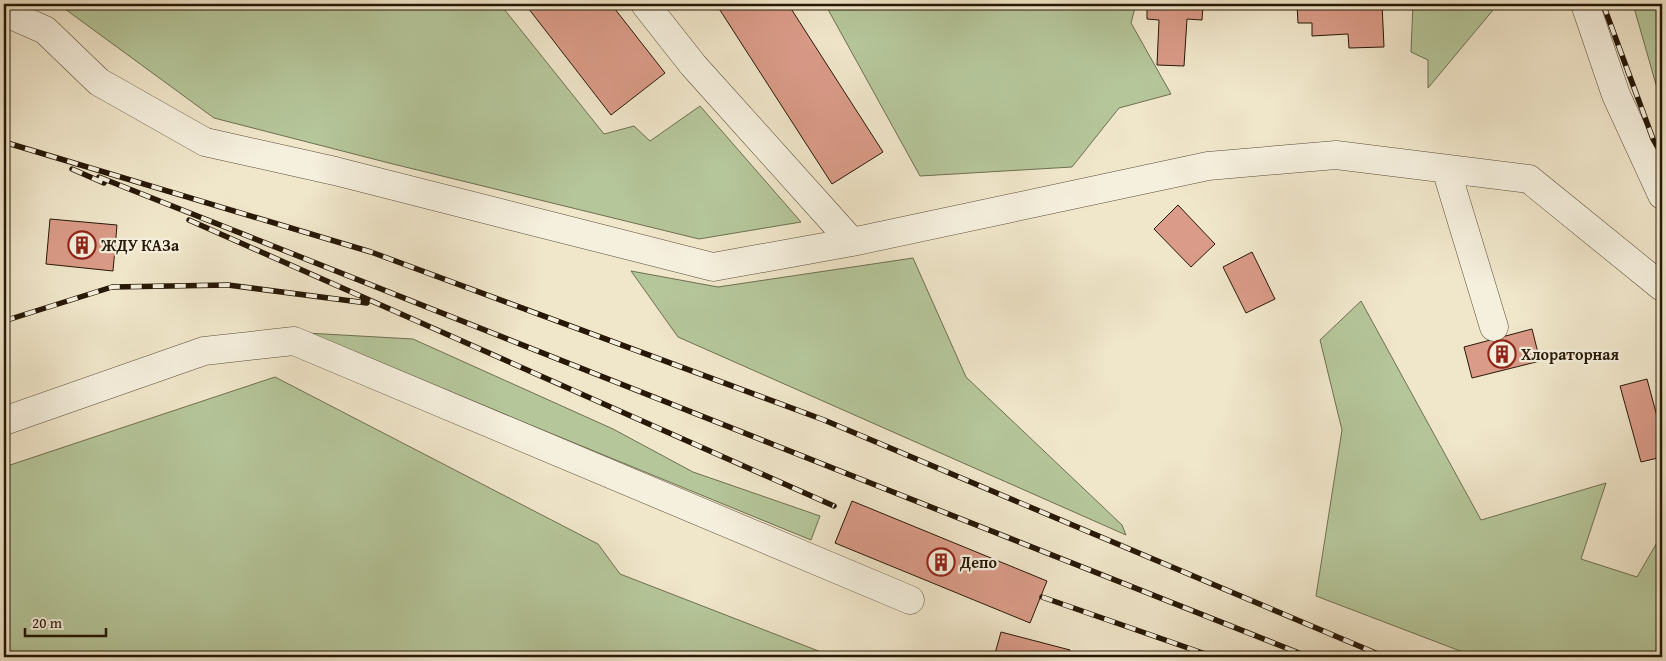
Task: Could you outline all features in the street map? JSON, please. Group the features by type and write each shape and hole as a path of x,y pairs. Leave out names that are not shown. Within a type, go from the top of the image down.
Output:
{"lane":[{"path":"645,4 692,65 852,242"},
{"path":"1584,4 1616,95 1662,195"},
{"path":"4,12 45,30 99,82 205,142 334,171 713,267 852,242 1208,166 1336,155 1529,179 1662,287"},
{"path":"1446,169 1494,327"},
{"path":"4,421 204,351 294,341 910,600"}],"green space":[{"path":"51,4 500,4 604,134 634,126 650,141 700,106 801,222 699,239 214,118 65,9"},
{"path":"825,4 1136,4 1131,23 1171,94 1119,108 1072,167 920,176"},
{"path":"1413,4 1498,4 1428,88 1428,60 1411,52"},
{"path":"1633,4 1662,4 1662,83 1659,95"},
{"path":"913,258 966,377 1122,525 1126,535 678,337 631,271 718,287"},
{"path":"1361,301 1481,520 1606,483 1581,559 1637,577 1662,534 1662,657 1476,657 1316,596 1342,430 1320,340"},
{"path":"306,333 413,339 613,429 693,472 820,516 811,540"},
{"path":"275,377 598,544 620,574 834,657 4,657 4,467"}],"building":[{"path":"525,4 611,4 665,73 611,115"},
{"path":"716,4 788,4 883,152 832,184"},
{"path":"1147,4 1203,4 1202,20 1187,19 1184,66 1157,65 1159,20 1147,19"},
{"path":"1297,4 1382,4 1384,47 1349,48 1348,34 1312,36 1312,23 1298,23"},
{"path":"1178,205 1215,244 1191,267 1154,229"},
{"name":"ЖДУ КАЗа","path":"50,219 117,225 113,271 46,264"},
{"path":"1252,252 1275,299 1246,313 1223,267"},
{"name":"Хлораторная","path":"1532,329 1540,361 1472,378 1464,347"},
{"path":"1647,379 1662,435 1662,457 1641,462 1620,386"},
{"name":"Депо","path":"852,501 1047,581 1030,623 835,543"},
{"path":"1001,632 1070,650 1068,657 994,657"}],"railway":[{"path":"1603,4 1653,139 1662,155"},
{"path":"4,142 371,252 824,420 1385,657"},
{"path":"72,169 104,183"},
{"path":"99,177 1309,657"},
{"path":"189,220 834,506"},
{"path":"4,321 112,287 228,285 367,303"},
{"path":"1042,597 1214,657"}],"place":[{"name":"ЖДУ КАЗа","path":"82,245"},
{"name":"Хлораторная","path":"1502,354"},
{"name":"Депо","path":"941,562"}]}
